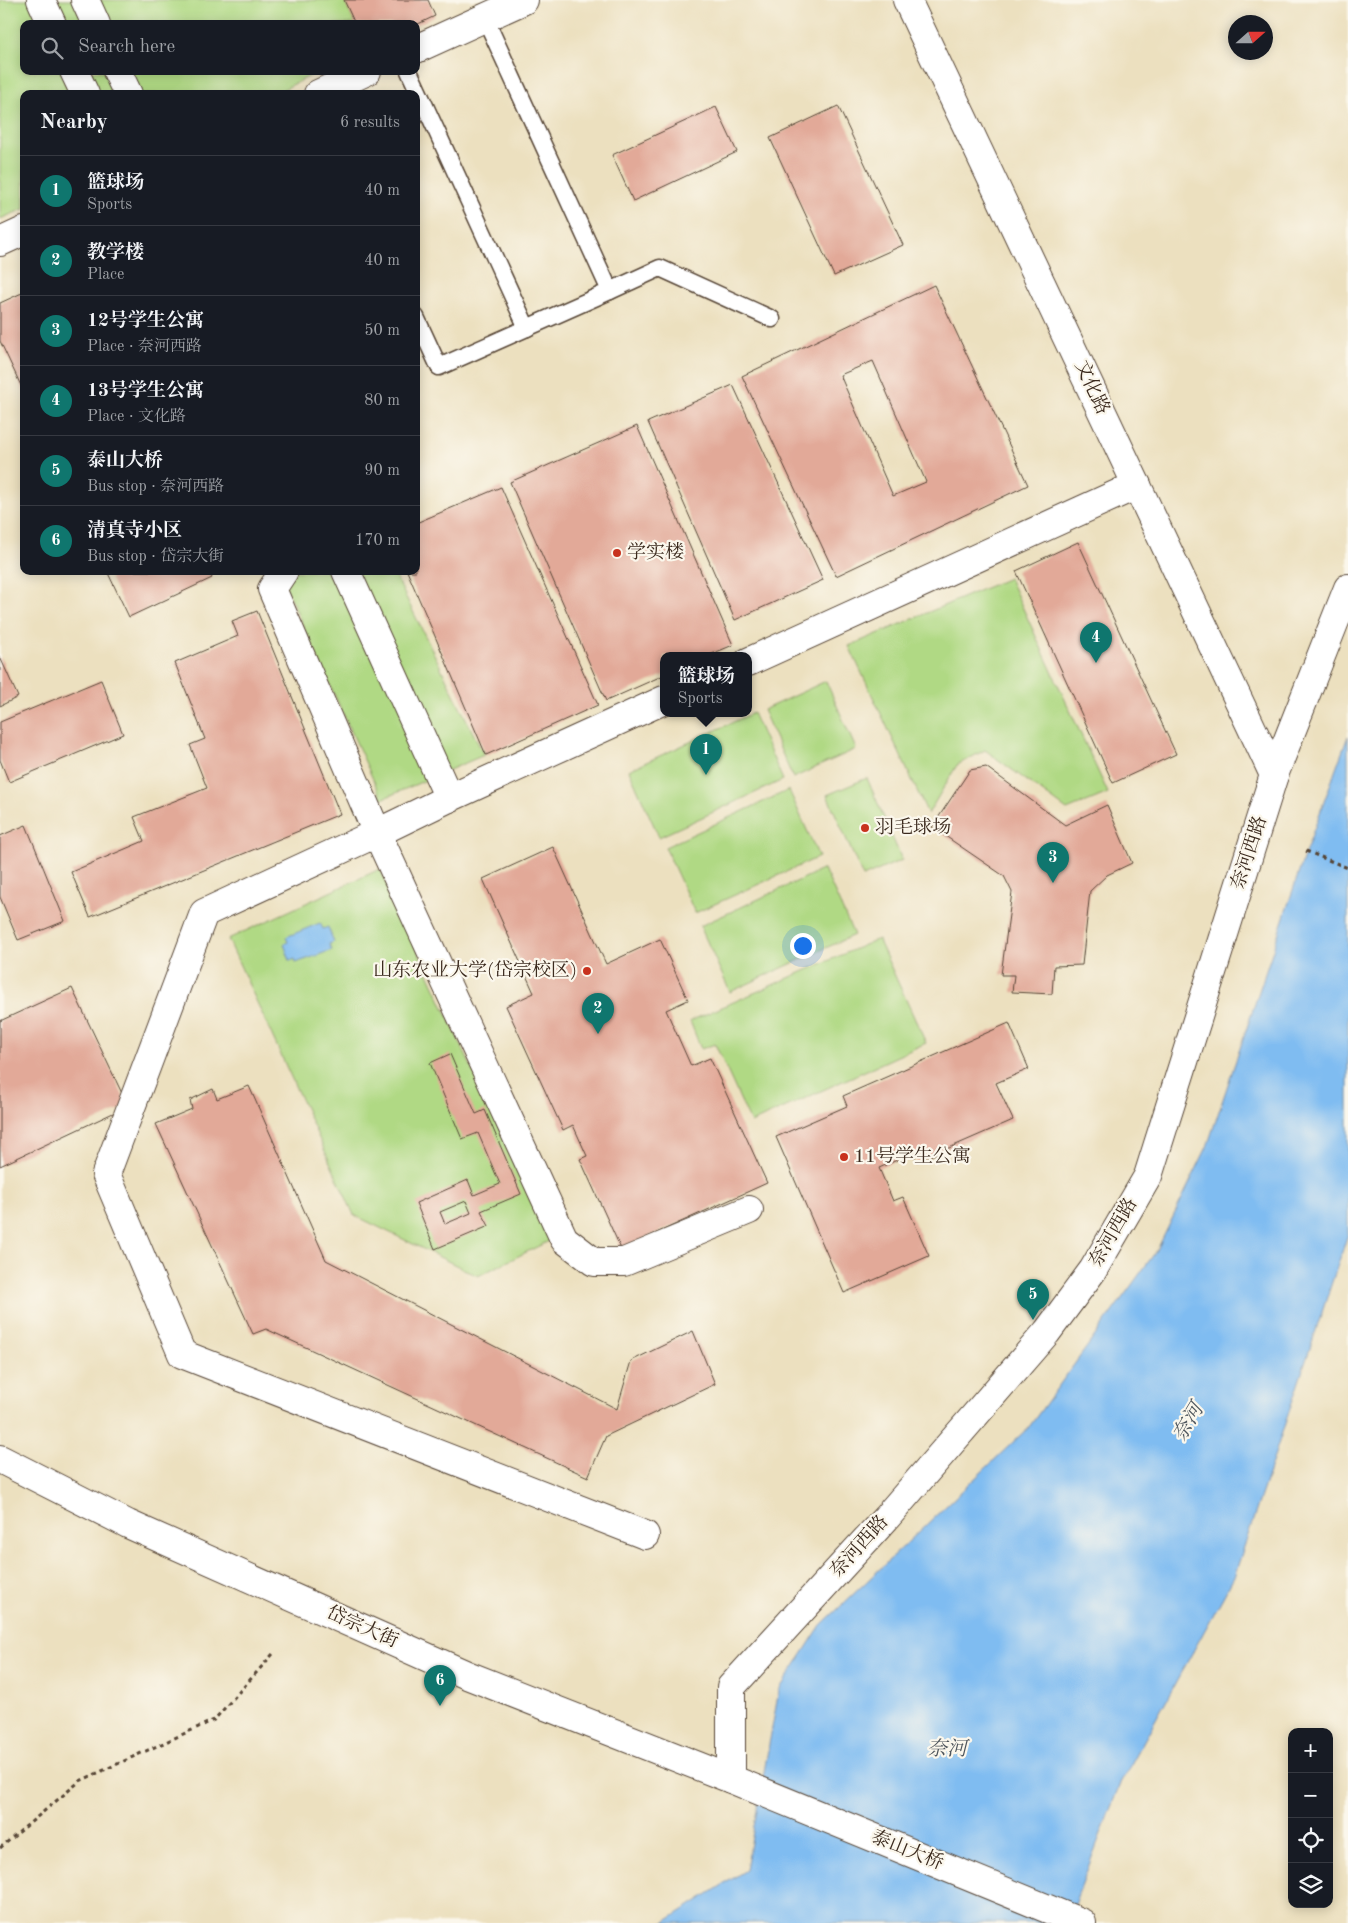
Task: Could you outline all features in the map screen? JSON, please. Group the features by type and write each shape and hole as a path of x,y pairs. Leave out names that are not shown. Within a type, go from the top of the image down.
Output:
{"street":[{"path":"41,0 50,20"},
{"path":"85,0 94,20"},
{"path":"420,47 524,0"},
{"name":"文化路","path":"907,0 1274,775"},
{"path":"76,75 83,90"},
{"path":"119,75 126,90"},
{"path":"327,90 358,75"},
{"path":"0,242 20,233"},
{"path":"752,660 1137,485"},
{"path":"281,575 272,589 377,833 564,1240 594,1262 624,1262 749,1210"},
{"path":"348,575 449,798"},
{"name":"奈河西路","path":"731,1779 731,1687 886,1518 1048,1332 1093,1270 1148,1176 1274,775 1348,588"},
{"path":"645,1535 182,1354 106,1174 204,912 660,702"},
{"name":"岱宗大街","path":"5,1469 467,1675 731,1779"},
{"name":"泰山大桥","path":"731,1779 1082,1923"}],"lane":[{"path":"485,18 610,291"},
{"path":"411,75 418,90"},
{"path":"420,95 527,328"},
{"path":"420,326 439,367 660,268 772,319"}],"path":[{"path":"1306,851 1348,868"},
{"path":"0,1848 80,1781 214,1720 273,1654"}],"green space":[{"path":"0,0 344,0 353,20 20,20 20,75 312,75 282,90 20,90 20,211 0,219"},
{"path":"280,575 395,575 484,755 382,799"},
{"path":"1009,578 1108,793 1067,810 985,750 957,765 928,814 849,646"},
{"path":"826,681 856,749 793,778 763,710"},
{"path":"752,713 783,780 659,837 629,770 744,717 752,717"},
{"name":"羽毛球场","path":"867,778 902,860 863,877 827,795"},
{"path":"789,790 819,857 695,913 665,847"},
{"path":"380,869 551,1240 478,1276 354,1215 228,939"},
{"path":"824,869 854,935 730,992 700,926"},
{"path":"878,939 926,1043 751,1123 715,1044 701,1049 690,1021"}],"water":[{"name":"奈河","path":"1348,736 1348,1234 1234,1577 1119,1786 1067,1923 663,1923 746,1870 779,1690 821,1625 1029,1427 1157,1250 1207,1147 1306,851"},
{"path":"320,923 323,929 328,927 334,942 329,944 332,950 296,963 295,959 290,961 284,944 288,942 286,937"}],"building":[{"path":"344,0 428,0 435,16 420,23 420,20 353,20"},
{"path":"838,106 903,245 834,276 770,138"},
{"path":"716,107 737,152 633,201 612,155"},
{"path":"934,285 1028,485 836,576 742,376","holes":["873,361 926,482 893,496 840,375"]},
{"path":"20,294 20,384 0,341 0,303"},
{"name":"学实楼","path":"733,385 823,580 735,620 648,422"},
{"name":"学实楼","path":"637,426 733,645 716,652 660,652 660,677 606,701 510,482"},
{"path":"501,487 598,705 486,755 409,575 420,575 420,521"},
{"path":"1078,542 1176,754 1113,783 1016,571"},
{"path":"109,575 211,575 212,578 129,617"},
{"path":"257,611 340,814 90,917 71,872 144,841 134,817 207,788 190,745 205,739 175,663 238,636 232,621"},
{"path":"0,657 18,697 0,706"},
{"path":"101,680 123,734 9,782 0,760 0,722"},
{"path":"986,767 1065,825 1107,805 1132,863 1107,875 1090,891 1082,965 1054,966 1052,994 1012,992 1014,975 1001,975 1012,892 1004,876 932,827 970,770"},
{"path":"26,825 65,921 18,940 0,897 0,836"},
{"path":"553,847 606,964 660,939 688,1000 666,1010 691,1066 710,1058 767,1183 621,1249 580,1159 587,1156 573,1125 563,1130 506,1006 534,993 483,879"},
{"path":"72,988 128,1106 0,1166 0,1021"},
{"name":"11号学生公寓","path":"1009,1023 1029,1069 996,1083 1013,1120 917,1162 913,1153 879,1168 893,1201 903,1197 929,1256 844,1293 776,1137 847,1106 843,1096"},
{"path":"450,1054 476,1114 485,1110 521,1194 481,1211 489,1226 435,1249 416,1203 468,1180 474,1195 500,1184 478,1133 462,1139 430,1063","holes":["466,1201 471,1213 445,1224 440,1212"]},
{"path":"249,1086 326,1260 617,1409 631,1361 693,1331 715,1384 606,1436 588,1477 266,1329 253,1334 156,1124 192,1109 190,1100 213,1089 217,1099"}],"place":[{"name":"学实楼","path":"617,553"},
{"name":"13号学生公寓","path":"1096,663"},
{"name":"篮球场","path":"706,775"},
{"name":"羽毛球场","path":"865,828"},
{"name":"12号学生公寓","path":"1053,883"},
{"name":"山东农业大学(岱宗校区)","path":"587,971"},
{"name":"教学楼","path":"598,1034"},
{"name":"11号学生公寓","path":"844,1157"},
{"name":"泰山大桥","path":"1033,1320"},
{"name":"清真寺小区","path":"440,1706"}]}
